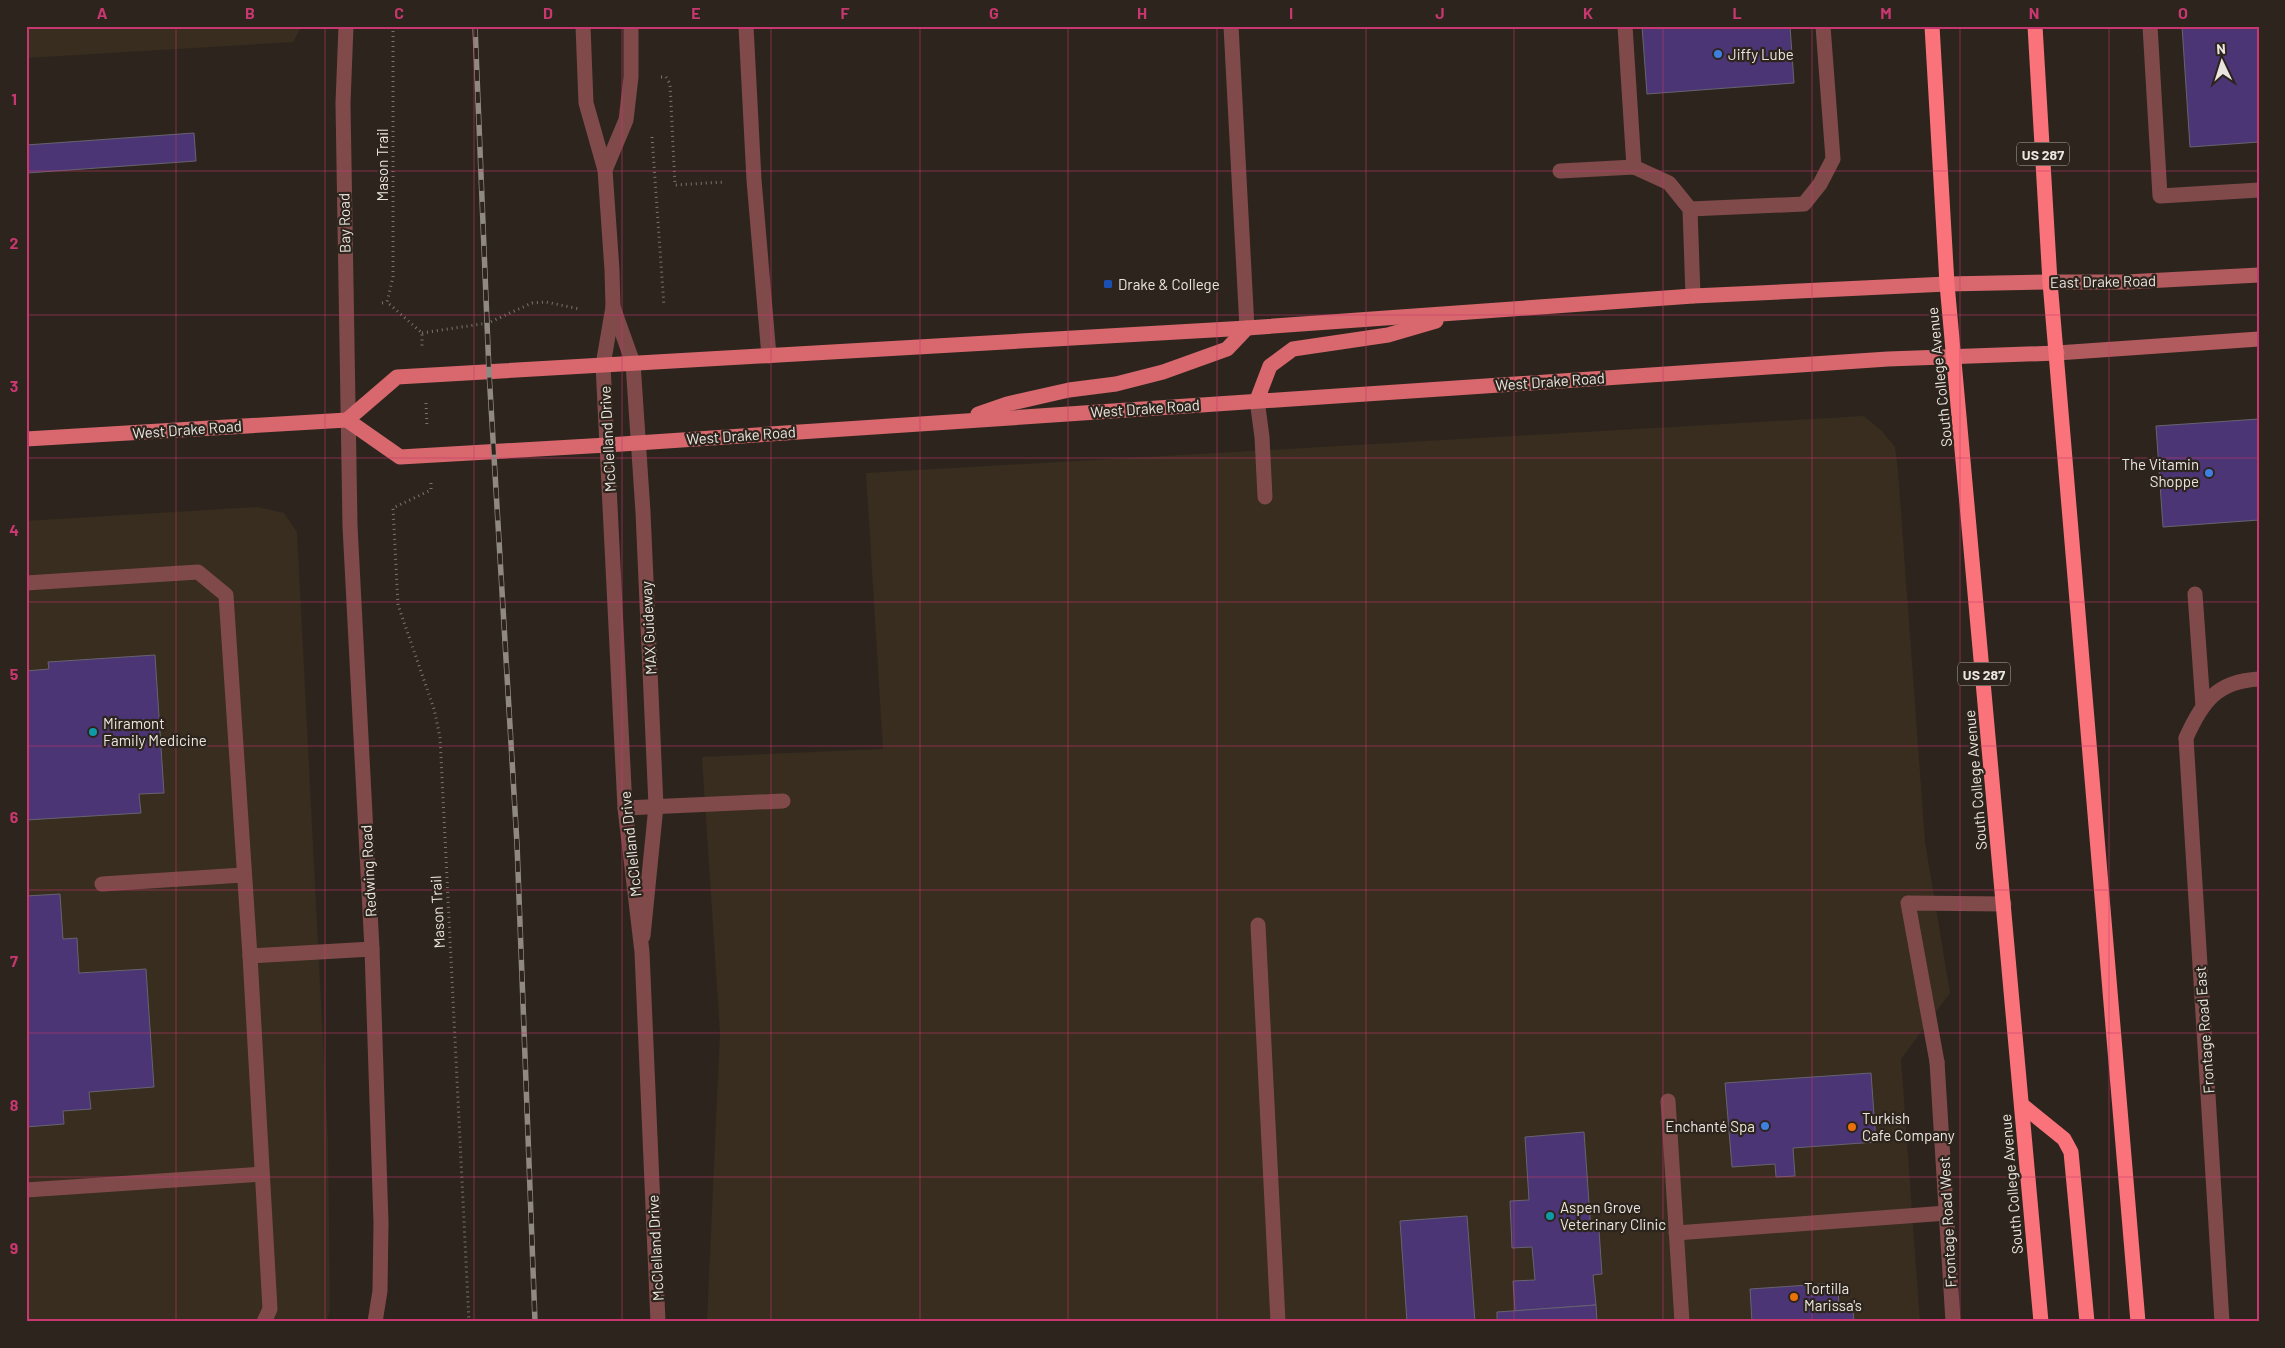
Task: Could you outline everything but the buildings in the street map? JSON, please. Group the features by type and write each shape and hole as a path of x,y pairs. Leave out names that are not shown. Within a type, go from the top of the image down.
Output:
{"highway":[{"name":"South College Avenue","path":"1932,26 1947,284 1955,355 2041,1322"},
{"name":"US 287","path":"2034,26 2050,282 2138,1322"},
{"path":"2022,1105 2064,1139 2071,1152 2087,1322"}],"main road":[{"name":"East Drake Road","path":"1947,284 2126,282 2259,274"},
{"path":"347,420 397,377 1247,328 1693,296 1947,284"},
{"path":"1257,400 1270,366 1293,349 1388,335 1464,313"},
{"path":"957,421 1007,404 1069,390 1116,384 1163,372 1227,350 1247,328"},
{"path":"1955,355 2057,353 2259,339"},
{"name":"West Drake Road","path":"26,439 347,420 400,457 607,445 1257,400 1955,355"}],"street":[{"name":"Bay Road","path":"346,26 343,103 347,420"},
{"name":"MAX Guideway","path":"583,26 586,103 605,170 613,306 603,365"},
{"name":"MAX Guideway","path":"605,170 626,120 631,77 631,26"},
{"path":"746,26 754,180 769,356"},
{"path":"1231,26 1247,328"},
{"path":"1625,26 1634,167"},
{"path":"1690,209 1804,204 1820,184 1833,159 1823,26"},
{"path":"2150,26 2160,196 2259,190"},
{"path":"1560,171 1634,167 1669,183 1690,209 1693,296"},
{"name":"MAX Guideway","path":"613,306 633,363 639,442 656,806 642,952"},
{"name":"McClelland Drive","path":"603,365 625,808 642,952 658,1322"},
{"path":"1257,400 1262,437 1265,497"},
{"name":"Redwing Road","path":"347,420 350,526 372,949 381,1223 380,1291 375,1322"},
{"path":"26,583 198,572 226,594 250,956 270,1309 264,1322"},
{"path":"2195,594 2203,706"},
{"path":"2203,706 2212,695 2229,684 2259,679"},
{"name":"Frontage Road East","path":"2203,706 2197,712 2186,738 2222,1322"},
{"path":"625,808 783,801"},
{"path":"102,884 244,875"},
{"name":"Frontage Road West","path":"1953,1322 1937,1062 1908,904 2004,904"},
{"path":"1258,925 1278,1322"},
{"path":"250,956 372,949"},
{"path":"1668,1102 1682,1322"},
{"path":"26,1190 262,1174"},
{"path":"1676,1233 1947,1213"}],"path":[{"name":"Mason Trail","path":"388,302 393,277 393,26"},
{"path":"657,77 666,77 670,84 675,184 754,180"},
{"path":"651,127 664,306"},
{"path":"382,303 388,302 422,333 431,490 393,508 386,508"},
{"path":"422,333 488,323 532,303 546,302 580,309"},
{"name":"Mason Trail","path":"393,508 398,605 434,709 440,737 468,1322"}],"shaded area":[{"path":"26,26 302,26 293,42 26,58"},
{"path":"1864,416 1882,431 1895,447 1925,842 1950,993 1901,1059 1920,1322 707,1322 720,1033 702,757 883,749 866,473"},
{"path":"257,507 284,513 297,532 328,1140 330,1309 327,1322 26,1322 26,521"}],"railway":[{"path":"475,26 489,372 517,844 535,1322"}],"place":[{"name":"Jiffy Lube","path":"1718,54"},
{"name":"Drake & College","path":"1108,284"},
{"name":"The Vitamin Shoppe","path":"2209,473"},
{"name":"Miramont Family Medicine","path":"93,732"},
{"name":"Enchanté Spa","path":"1765,1126"},
{"name":"Turkish Cafe Company","path":"1852,1127"},
{"name":"Aspen Grove Veterinary Clinic","path":"1550,1216"},
{"name":"Tortilla Marissa's","path":"1794,1297"}]}
